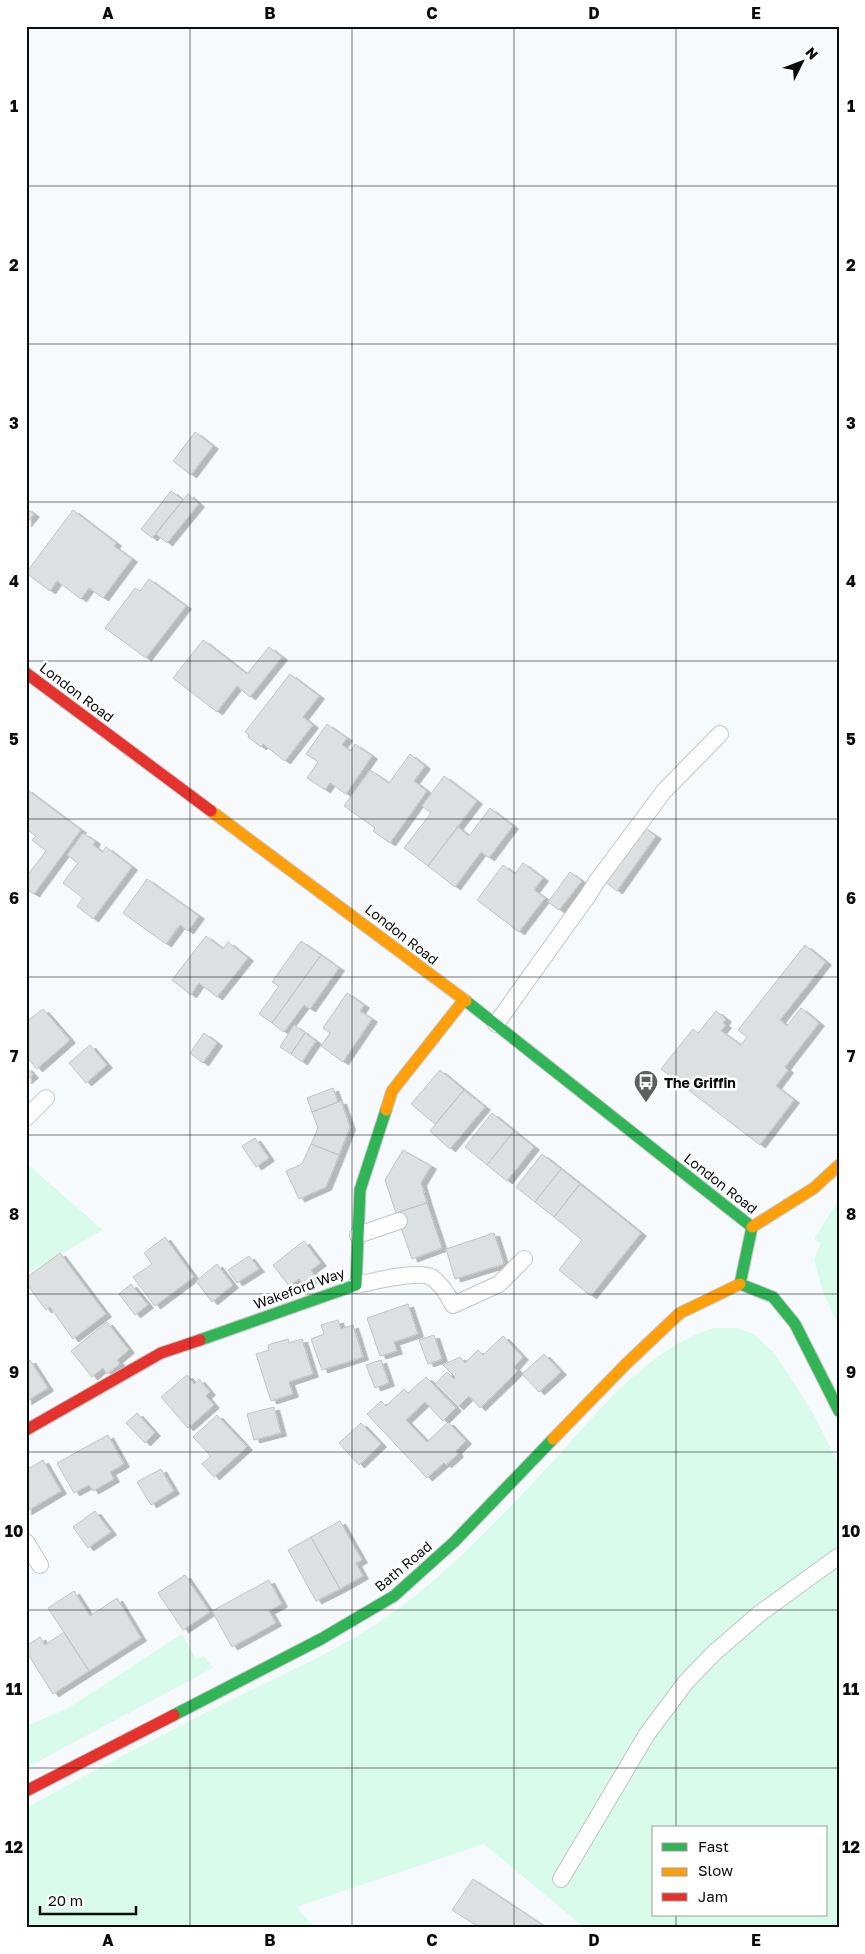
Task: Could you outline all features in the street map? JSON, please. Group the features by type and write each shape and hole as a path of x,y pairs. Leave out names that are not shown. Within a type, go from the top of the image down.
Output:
{"main road":[{"name":"London Road","path":"26,673 496,1024 752,1227"},
{"name":"Wakeford Way","path":"26,1430 160,1353 356,1285 360,1190 392,1091 463,1000"},
{"path":"839,1165 814,1188 752,1227 740,1284 772,1297 795,1324 839,1411"},
{"name":"Bath Road","path":"26,1792 321,1639 394,1596 454,1542 626,1364 680,1313 740,1284"}],"lane":[{"path":"496,1024 597,881 664,791 720,734"},
{"path":"26,1118 46,1098"},
{"path":"358,1235 399,1221"},
{"path":"356,1285 412,1275 430,1277 445,1290 453,1305 499,1284 524,1259"},
{"path":"26,1542 40,1565"},
{"path":"561,1879 647,1734 686,1682 714,1653 759,1614 839,1556"}],"green space":[{"path":"26,1163 103,1230 26,1274"},
{"path":"839,1199 839,1327 823,1292 814,1260 821,1243 814,1239"},
{"path":"713,1328 737,1328 754,1334 776,1355 813,1413 839,1465 839,1928 585,1928 484,1844 296,1907 316,1928 26,1928 26,1808 162,1735 338,1647 391,1614 433,1581 472,1545 546,1469 602,1407 642,1369 664,1352 688,1338"},
{"path":"182,1634 196,1659 204,1656 213,1668 26,1768 26,1726 68,1708"}],"building":[{"path":"195,432 213,446 191,475 173,461"},
{"path":"171,491 183,500 152,538 141,529"},
{"path":"188,494 199,504 167,543 156,534"},
{"path":"26,508 34,514 26,524"},
{"path":"73,510 116,543 114,546 132,559 103,598 89,588 81,599 57,581 50,591 26,573"},
{"path":"149,579 186,606 146,658 105,628 135,588 140,591"},
{"path":"203,640 247,674 269,647 282,657 250,697 237,686 217,712 173,678"},
{"path":"290,674 319,696 303,717 313,725 285,761 263,744 261,747 248,737 249,735 245,732"},
{"path":"327,724 347,738 342,745 351,751 355,744 372,756 346,794 330,783 325,790 307,778 318,762 306,754"},
{"path":"410,754 425,766 414,781 427,791 390,843 373,831 375,828 344,806 370,770 389,783"},
{"path":"444,776 477,801 428,866 404,848 431,813 422,806"},
{"path":"26,789 81,830 34,894 26,889 26,877 46,851 32,840 36,836 26,829"},
{"path":"490,808 513,826 489,858 481,852 455,887 428,866 458,827 469,836"},
{"path":"643,827 656,836 617,891 604,881"},
{"path":"83,833 95,841 93,845 102,852 106,847 132,867 93,919 77,906 83,898 63,883 78,863 67,855"},
{"path":"523,863 543,878 534,890 545,898 519,932 477,900 503,865 515,874"},
{"path":"570,872 582,881 559,910 548,902"},
{"path":"147,879 199,916 188,931 180,925 166,944 123,913"},
{"path":"206,936 223,949 228,942 248,958 217,997 199,983 191,995 172,980"},
{"path":"301,941 321,955 272,1023 259,1014 279,986 272,982"},
{"path":"805,945 826,962 780,1020 787,1026 801,1008 819,1023 785,1067 788,1070 776,1086 794,1100 760,1145 661,1069 693,1029 698,1033 716,1011 726,1019 723,1023 726,1025 721,1031 741,1045 747,1037 738,1030"},
{"path":"321,955 339,968 310,1009 304,1005 284,1032 272,1023"},
{"path":"347,993 364,1005 360,1011 372,1019 343,1062 321,1046 330,1033 323,1028"},
{"path":"43,1009 70,1040 37,1069 26,1056 26,1022"},
{"path":"294,1025 305,1033 291,1054 280,1047"},
{"path":"204,1033 217,1043 203,1063 190,1053"},
{"path":"305,1033 316,1041 302,1062 291,1054"},
{"path":"90,1045 107,1065 86,1083 69,1063"},
{"path":"26,1067 33,1075 26,1081"},
{"path":"440,1070 464,1090 435,1124 411,1104"},
{"path":"333,1088 338,1102 312,1112 307,1098"},
{"path":"464,1090 485,1107 450,1149 430,1131"},
{"path":"341,1101 350,1127 339,1155 311,1144 318,1128 312,1112"},
{"path":"492,1113 514,1131 487,1165 465,1147"},
{"path":"514,1131 534,1147 507,1181 487,1165"},
{"path":"255,1138 269,1158 256,1167 242,1146"},
{"path":"311,1144 339,1155 326,1187 299,1199 286,1171 302,1164"},
{"path":"403,1150 431,1166 421,1183 427,1203 396,1213 385,1180"},
{"path":"542,1154 561,1169 535,1202 516,1187"},
{"path":"561,1169 580,1184 554,1217 535,1202"},
{"path":"580,1184 641,1233 591,1296 559,1270 582,1240 554,1217"},
{"path":"427,1203 442,1248 412,1259 396,1213"},
{"path":"494,1233 504,1264 455,1279 446,1249"},
{"path":"165,1237 194,1277 155,1306 133,1277 152,1264 144,1253"},
{"path":"304,1241 321,1263 311,1270 316,1277 304,1286 299,1279 289,1286 273,1265"},
{"path":"60,1253 106,1314 73,1339 50,1307 46,1310 26,1283 26,1278"},
{"path":"249,1256 259,1269 237,1283 228,1270"},
{"path":"217,1264 233,1285 212,1302 196,1281"},
{"path":"131,1284 148,1305 135,1315 119,1294"},
{"path":"408,1304 418,1334 394,1342 397,1351 380,1356 367,1318"},
{"path":"338,1320 341,1329 353,1325 363,1357 322,1370 311,1339 324,1334 321,1325"},
{"path":"107,1322 129,1350 117,1360 120,1364 107,1374 103,1368 92,1377 71,1351"},
{"path":"434,1335 442,1359 428,1364 419,1340"},
{"path":"503,1336 523,1357 514,1367 518,1371 480,1408 469,1396 458,1407 435,1384 447,1372 454,1379 455,1377 443,1365 460,1357 465,1363 478,1350 483,1355"},
{"path":"288,1339 289,1343 302,1339 313,1374 289,1382 293,1394 271,1401 256,1354 269,1350 268,1345"},
{"path":"544,1354 561,1372 539,1392 522,1374"},
{"path":"30,1360 48,1388 26,1402 26,1362"},
{"path":"381,1360 389,1383 375,1388 366,1365"},
{"path":"187,1375 194,1384 199,1379 210,1392 206,1396 214,1405 188,1428 161,1397"},
{"path":"426,1377 456,1408 443,1421 425,1402 406,1420 427,1442 448,1422 466,1441 456,1451 458,1454 427,1478 367,1414 381,1401 386,1406 404,1389 408,1393"},
{"path":"274,1407 281,1433 254,1440 247,1414"},
{"path":"137,1413 155,1433 145,1443 126,1423"},
{"path":"217,1415 247,1447 214,1477 202,1464 211,1456 193,1437"},
{"path":"361,1423 381,1444 359,1465 339,1443"},
{"path":"108,1435 124,1464 110,1472 114,1479 93,1491 89,1485 74,1493 57,1463"},
{"path":"43,1460 61,1491 26,1512 26,1464 30,1468"},
{"path":"161,1469 174,1491 151,1505 137,1482"},
{"path":"95,1511 111,1532 88,1548 73,1527"},
{"path":"340,1521 362,1560 356,1563 363,1576 340,1589 311,1537"},
{"path":"311,1537 340,1589 316,1601 288,1550"},
{"path":"185,1575 210,1612 183,1630 158,1593"},
{"path":"269,1580 282,1604 269,1611 276,1623 232,1647 212,1611"},
{"path":"74,1591 90,1616 117,1598 141,1638 89,1671 48,1608"},
{"path":"64,1632 89,1671 53,1694 26,1651 26,1646 40,1637 45,1645"},
{"path":"473,1879 547,1928 476,1928 477,1926 452,1910"}],"traffic: fast":[{"path":"466,1001 752,1227 740,1284"},
{"path":"200,1340 356,1285 360,1190 386,1110"},
{"path":"740,1284 773,1297 795,1324 839,1411"},
{"path":"174,1715 321,1639 394,1596 454,1542 553,1439"}],"traffic: slow":[{"path":"211,811 466,1001"},
{"path":"386,1110 392,1091 463,1001"},
{"path":"752,1227 814,1188 839,1165"},
{"path":"553,1439 626,1364 680,1313 740,1284"}],"traffic: jam":[{"path":"26,673 211,811"},
{"path":"26,1430 161,1353 200,1340"},
{"path":"26,1791 174,1715"}],"place":[{"name":"The Griffin","path":"646,1103"}]}
